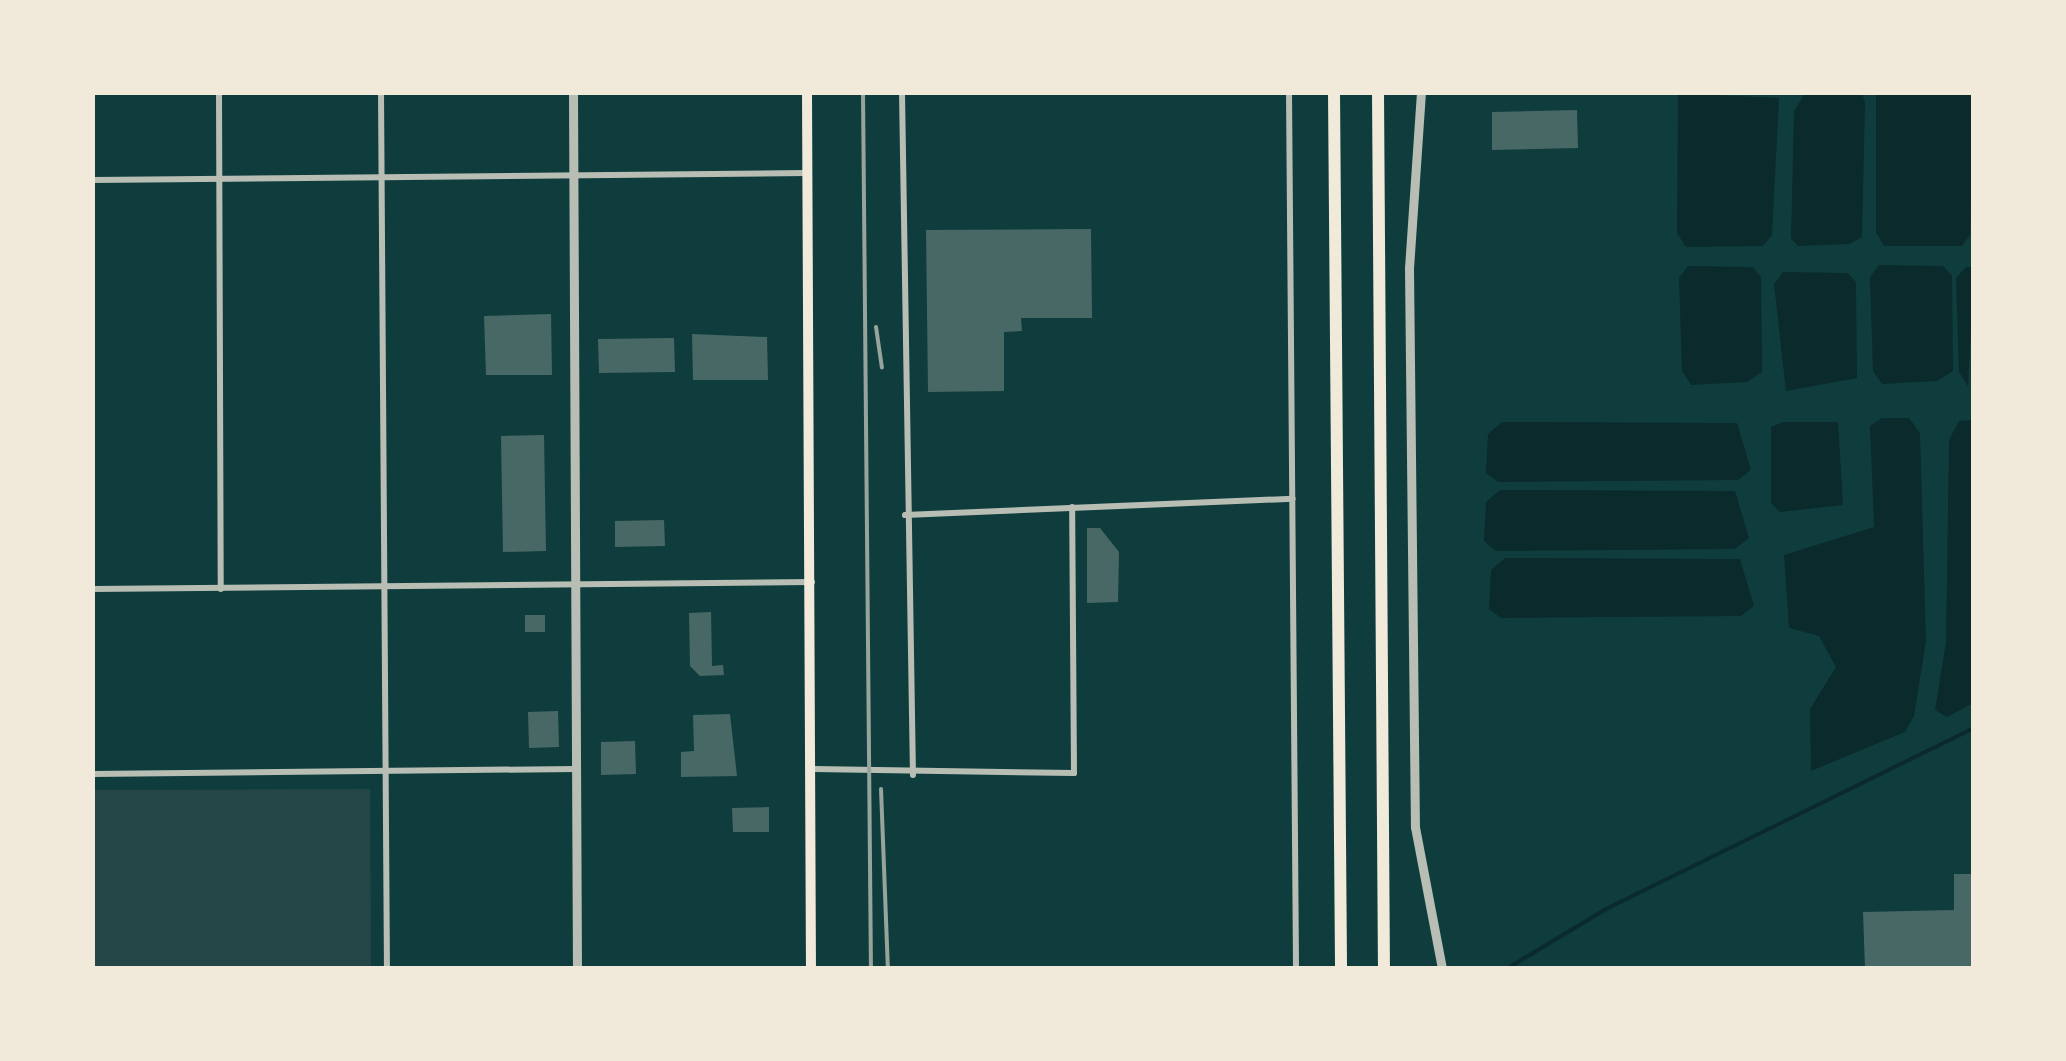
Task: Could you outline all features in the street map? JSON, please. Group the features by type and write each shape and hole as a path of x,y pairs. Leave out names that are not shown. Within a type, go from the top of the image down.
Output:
{"highway":[{"path":"1334,92 1341,968"},
{"path":"1378,92 1384,968"}],"main road":[{"path":"807,92 814,769 811,968"}],"street":[{"path":"219,92 221,588"},
{"path":"382,92 387,968"},
{"path":"573,92 577,968"},
{"path":"902,92 905,515 913,775"},
{"path":"1289,92 1296,968"},
{"path":"1421,92 1409,268 1414,827 1442,968"},
{"path":"92,180 808,172"},
{"path":"905,515 1293,500"},
{"path":"814,769 913,775 1074,773 1072,507"},
{"path":"92,589 813,582"},
{"path":"92,774 576,769"}],"shaded area":[{"path":"1678,93 1779,98 1772,235 1763,246 1686,247 1677,233"},
{"path":"1805,93 1862,93 1865,103 1862,237 1850,244 1798,246 1791,238 1794,111"},
{"path":"1876,93 1973,94 1970,235 1962,246 1884,246 1876,232"},
{"path":"1879,265 1943,266 1952,276 1953,371 1937,381 1882,384 1873,371 1870,277"},
{"path":"1688,266 1753,267 1761,277 1762,372 1747,382 1691,385 1682,371 1679,278"},
{"path":"1966,267 1974,267 1968,386 1959,372 1956,278"},
{"path":"1783,272 1848,273 1856,282 1857,378 1786,391 1774,284"},
{"path":"1882,418 1909,418 1920,433 1926,641 1914,716 1905,732 1811,771 1810,709 1836,667 1819,636 1789,628 1784,555 1874,527 1870,426"},
{"path":"1973,420 1973,703 1947,717 1935,710 1946,642 1949,440 1959,421"},
{"path":"1502,422 1737,423 1751,470 1738,480 1498,482 1486,473 1488,434"},
{"path":"1783,422 1838,422 1843,505 1780,512 1771,503 1771,427"},
{"path":"1500,490 1735,491 1749,538 1735,549 1496,551 1484,541 1486,502"},
{"path":"1505,558 1740,559 1754,606 1741,616 1501,618 1489,609 1491,570"},
{"path":"370,789 371,968 93,968 93,790"}],"building":[{"path":"1577,110 1578,148 1492,150 1492,112"},
{"path":"1091,229 1092,318 1021,318 1022,331 1004,332 1004,391 928,392 926,230"},
{"path":"551,314 552,375 486,375 484,316"},
{"path":"692,334 767,337 768,380 693,380"},
{"path":"674,338 675,372 599,373 598,339"},
{"path":"544,435 546,551 503,552 501,436"},
{"path":"664,520 665,546 615,547 615,521"},
{"path":"1087,528 1100,528 1119,552 1118,602 1087,603"},
{"path":"711,612 712,666 723,665 724,675 700,676 690,666 689,613"},
{"path":"525,615 545,615 545,632 525,632"},
{"path":"558,711 559,747 529,748 528,712"},
{"path":"730,714 737,776 681,777 681,752 694,751 693,715"},
{"path":"635,741 636,774 601,775 601,742"},
{"path":"769,807 769,832 733,832 732,808"},
{"path":"1954,874 1974,874 1974,968 1865,968 1863,912 1954,910"}],"waterway":[{"path":"1508,968 1606,909 1974,728"}],"railway":[{"path":"863,92 871,968"},
{"path":"876,327 882,368"},
{"path":"881,789 888,968"}]}
